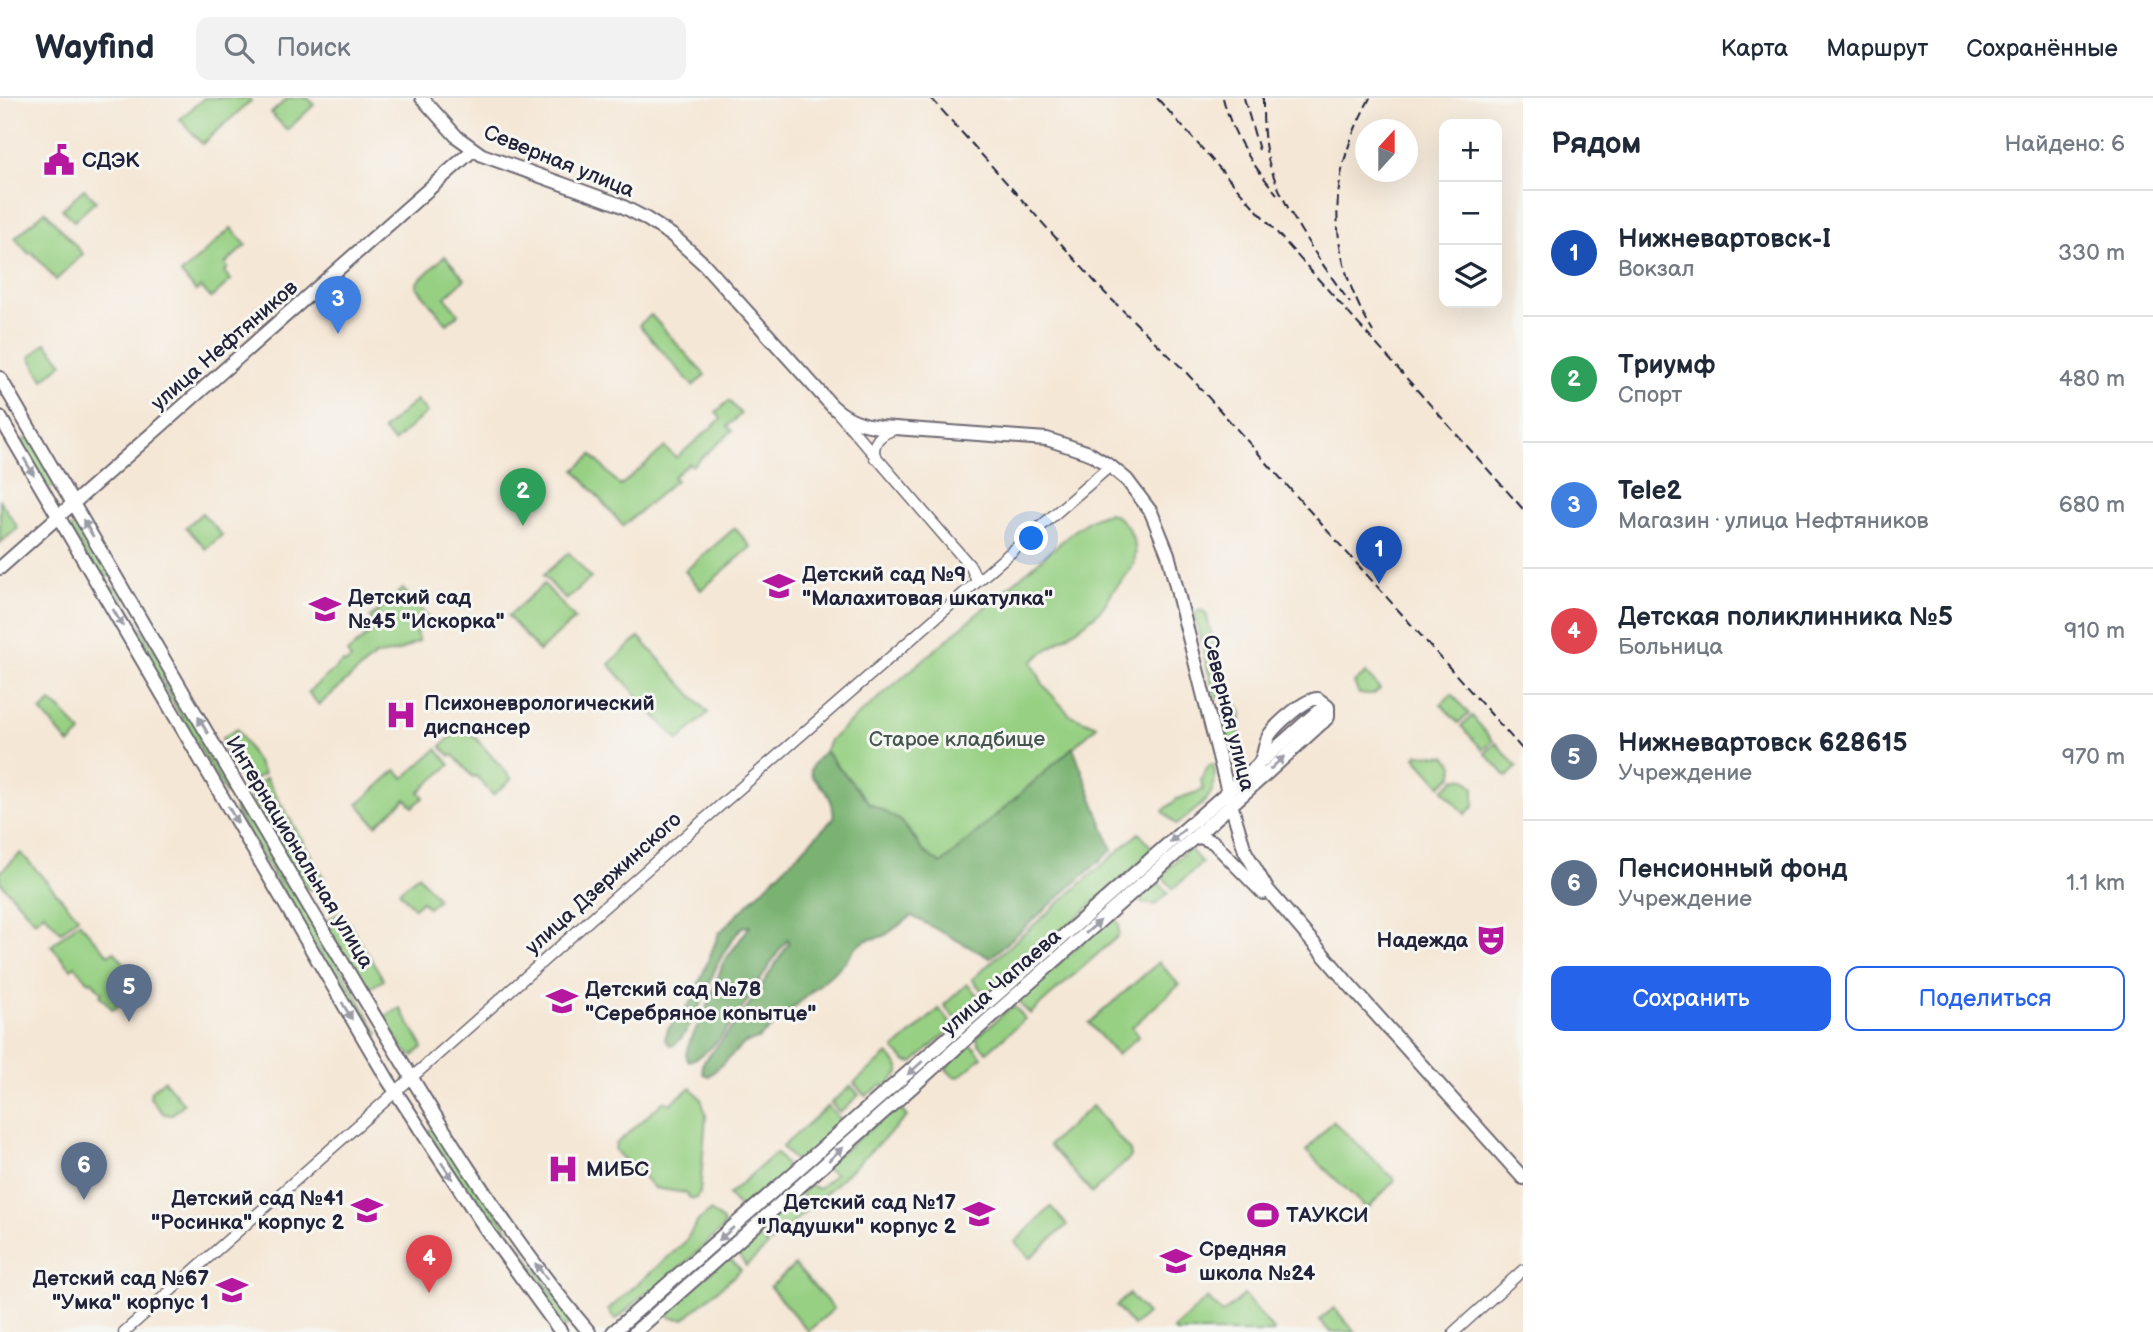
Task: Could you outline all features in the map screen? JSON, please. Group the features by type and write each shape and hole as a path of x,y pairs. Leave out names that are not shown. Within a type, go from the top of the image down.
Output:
{"main road":[{"name":"Северная улица","path":"422,98 457,138 472,150 517,170 618,204 673,236 704,264 832,406 846,417 860,424 895,429 1047,439 1079,448 1111,466 1137,492 1163,537 1179,590 1231,804 1252,865 1268,889 1318,949 1523,1178"},
{"name":"улица Нефтяников","path":"0,568 472,150"},
{"name":"Интернациональная улица","path":"0,378 442,1126 502,1217 589,1332"},
{"name":"Интернациональная улица","path":"0,417 396,1093 513,1268 561,1332"},
{"path":"12,439 29,428"},
{"path":"106,597 104,587 109,582 117,582 122,587"},
{"name":"улица Чапаева","path":"613,1332 1058,950 1191,840 1323,722 1329,715 1329,709 1321,700 1307,700 1271,732 1259,763"},
{"name":"улица Чапаева","path":"635,1332 1058,950 1259,763 1317,712 1322,711 1325,714 1323,722"},
{"path":"1220,760 1228,767 1236,769 1248,769 1259,763"},
{"path":"1191,840 1204,838 1217,845 1318,949"},
{"path":"363,1039 371,1045 379,1043 383,1037 382,1028"},
{"path":"424,1137 422,1130 425,1124 435,1121 442,1126"}],"street":[{"name":"Северная улица","path":"832,406 971,567 977,581"},
{"path":"875,458 873,449 877,439 895,429"},
{"name":"улица Дзержинского","path":"124,1332 652,865 1111,466"},
{"path":"1454,1332 1523,1270"}],"green space":[{"path":"204,98 248,98 251,101 202,144 180,119"},
{"path":"288,98 308,98 314,105 287,130 271,113"},
{"path":"84,189 96,201 74,221 62,209"},
{"path":"45,211 83,254 56,280 32,252 29,254 15,238"},
{"path":"231,228 246,245 225,264 228,268 224,272 231,280 211,298 201,287 196,291 181,274"},
{"path":"445,256 465,279 445,297 459,314 447,324 416,286"},
{"path":"651,315 705,375 693,386 639,325"},
{"path":"46,343 63,363 43,380 30,357"},
{"path":"416,400 427,412 394,442 383,430"},
{"path":"729,401 741,414 728,426 732,431 692,466 689,463 673,477 676,480 623,526 575,470 592,455 620,486 665,447 676,458 721,419 716,412"},
{"path":"30,437 57,484 48,490 21,442"},
{"path":"0,500 18,528 0,543"},
{"path":"202,513 222,535 206,549 186,527"},
{"name":"Старое кладбище","path":"1109,513 1122,521 1131,534 1136,552 1132,565 1093,617 1032,662 1044,686 1070,715 1097,726 941,865 922,851 901,821 869,803 825,751 830,740 1072,533 1092,519"},
{"path":"79,521 111,575 101,581 70,529"},
{"path":"735,528 751,547 701,590 685,571"},
{"path":"569,553 591,578 566,600 543,575"},
{"path":"544,584 575,619 539,651 508,616"},
{"path":"111,587 116,587 170,676 161,682 109,591"},
{"path":"403,589 430,620 416,633 419,641 399,651 375,656 319,705 308,692 343,662 345,664 351,659 347,653 377,627 370,618"},
{"path":"1200,610 1206,613 1226,689 1223,697 1217,698 1214,693 1195,617"},
{"path":"639,637 708,713 678,741 609,664"},
{"path":"1366,673 1380,689 1374,694 1359,694 1354,683"},
{"path":"172,680 235,788 226,794 163,685"},
{"path":"1452,694 1469,714 1458,723 1441,704"},
{"path":"51,702 61,709 81,733 69,744 41,711"},
{"path":"1236,703 1241,711 1239,740 1228,751 1221,718"},
{"path":"1472,716 1493,741 1483,750 1461,726"},
{"path":"464,725 512,779 493,795 476,776 473,777 441,746"},
{"path":"237,729 264,774 246,784 226,751 222,738"},
{"path":"1496,743 1517,767 1507,777 1485,753"},
{"path":"1073,747 1112,850 990,958 912,916 884,936 867,940 856,947 844,963 758,1039 745,1043 709,1076 703,1074 702,1064 740,1019 789,943 788,939 716,1042 688,1061 686,1054 690,1041 706,1010 723,963 750,926 742,927 728,945 685,1033 671,1046 665,1039 668,1029 692,1001 719,933 834,818 827,793 811,773 816,760 825,751 869,803 901,821 923,851 941,864"},
{"path":"437,749 450,765 419,792 424,797 413,807 406,799 376,825 358,804 396,770 404,778"},
{"path":"1418,754 1446,756 1454,765 1453,775 1441,786 1415,757"},
{"path":"1213,764 1215,775 1211,793 1200,806 1176,825 1163,811 1177,799 1203,790 1201,779 1209,765"},
{"path":"266,778 324,878 311,890 304,887 250,797 252,789"},
{"path":"1456,778 1466,779 1474,788 1474,806 1465,814 1443,790"},
{"path":"245,804 378,1033 376,1038 370,1038 235,810"},
{"path":"1139,833 1152,848 1144,859 989,994 983,992 972,979"},
{"path":"1189,848 1202,863 1173,889 1162,876 1163,873"},
{"path":"21,853 78,917 61,932 44,913 35,921 0,882 0,872"},
{"path":"418,875 438,899 428,908 422,901 414,908 399,891"},
{"path":"1153,881 1159,883 1168,893 1155,905 1143,903 1138,897"},
{"path":"342,912 384,980 368,989 355,975 324,922"},
{"path":"1115,919 1119,924 1119,935 1030,1014 1021,1005 1020,999 1097,929"},
{"path":"79,922 108,955 114,951 136,977 132,980 136,985 116,1002 119,1005 113,1010 100,996 102,993 92,981 89,982 75,966 71,969 51,946"},
{"path":"1159,962 1179,985 1132,1027 1139,1036 1117,1055 1089,1023"},
{"path":"967,984 978,996 980,1003 961,1019 954,1017 944,1005"},
{"path":"1011,1007 1016,1008 1025,1019 987,1052 978,1043 977,1037"},
{"path":"400,1008 423,1047 413,1056 403,1049 384,1017"},
{"path":"939,1009 952,1028 913,1063 905,1061 894,1049"},
{"path":"968,1045 974,1047 982,1057 959,1077 953,1076 946,1069 954,1056"},
{"path":"888,1054 899,1067 899,1073 885,1087 883,1085 865,1096 854,1083"},
{"path":"164,1080 184,1104 171,1115 164,1114 150,1098 151,1091"},
{"path":"851,1086 859,1095 840,1113 831,1103"},
{"path":"691,1087 701,1099 706,1115 700,1193 695,1199 686,1193 654,1188 615,1150 616,1144 663,1102 670,1104"},
{"path":"828,1106 842,1121 833,1134 801,1161 793,1159 782,1147"},
{"path":"898,1106 907,1117 811,1207 801,1192 810,1185 818,1189 835,1174 823,1167"},
{"path":"1092,1106 1130,1151 1131,1157 1092,1193 1049,1145"},
{"path":"1333,1121 1395,1180 1367,1209 1306,1151"},
{"path":"436,1127 573,1321 564,1328 428,1134 429,1130"},
{"path":"776,1153 786,1165 787,1174 744,1213 728,1195"},
{"path":"793,1200 806,1211 771,1243 758,1228"},
{"path":"1051,1207 1067,1225 1030,1258 1015,1242"},
{"path":"710,1211 723,1221 724,1227 661,1285 646,1293 616,1320 608,1310 684,1243 698,1221"},
{"path":"747,1222 749,1225 627,1332 624,1328"},
{"path":"755,1231 768,1246 746,1266 736,1251"},
{"path":"728,1257 741,1270 684,1319 671,1318 666,1313 675,1303"},
{"path":"795,1265 834,1309 808,1331 770,1287"},
{"path":"1129,1294 1147,1314 1133,1326 1116,1306"},
{"path":"1244,1295 1273,1332 1176,1332 1173,1329 1208,1298 1222,1314"},
{"path":"1334,1308 1355,1332 1330,1332 1319,1320"}],"railway":[{"path":"931,98 1105,293 1184,370 1523,750"},
{"path":"1157,98 1523,509"},
{"path":"1223,98 1244,149 1277,194"},
{"path":"1244,98 1259,150"},
{"path":"1263,98 1266,147 1276,182 1304,236 1350,303"},
{"path":"1370,98 1345,157 1337,215 1347,273 1373,332"}],"place":[{"name":"СДЭК","path":"59,160"},
{"name":"Tele2","path":"338,334"},
{"name":"Триумф","path":"523,526"},
{"name":"Нижневартовск-I","path":"1379,584"},
{"name":"Детский сад №9 \"Малахитовая шкатулка\"","path":"779,586"},
{"name":"Детский сад №45 \"Искорка\"","path":"325,609"},
{"name":"Психоневрологический диспансер","path":"401,715"},
{"name":"Надежда","path":"1491,940"},
{"name":"Детский сад №78 \"Серебряное копытце\"","path":"562,1001"},
{"name":"Нижневартовск 628615","path":"129,1022"},
{"name":"МИБС","path":"563,1169"},
{"name":"Пенсионный фонд","path":"84,1200"},
{"name":"Детский сад №41 \"Росинка\" корпус 2","path":"367,1210"},
{"name":"Детский сад №17 \"Ладушки\" корпус 2","path":"979,1214"},
{"name":"ТАУКСИ","path":"1263,1215"},
{"name":"Средняя школа №24","path":"1176,1261"},
{"name":"Детский сад №67 \"Умка\" корпус 1","path":"232,1290"},
{"name":"Детская поликлинника №5","path":"429,1293"}]}
